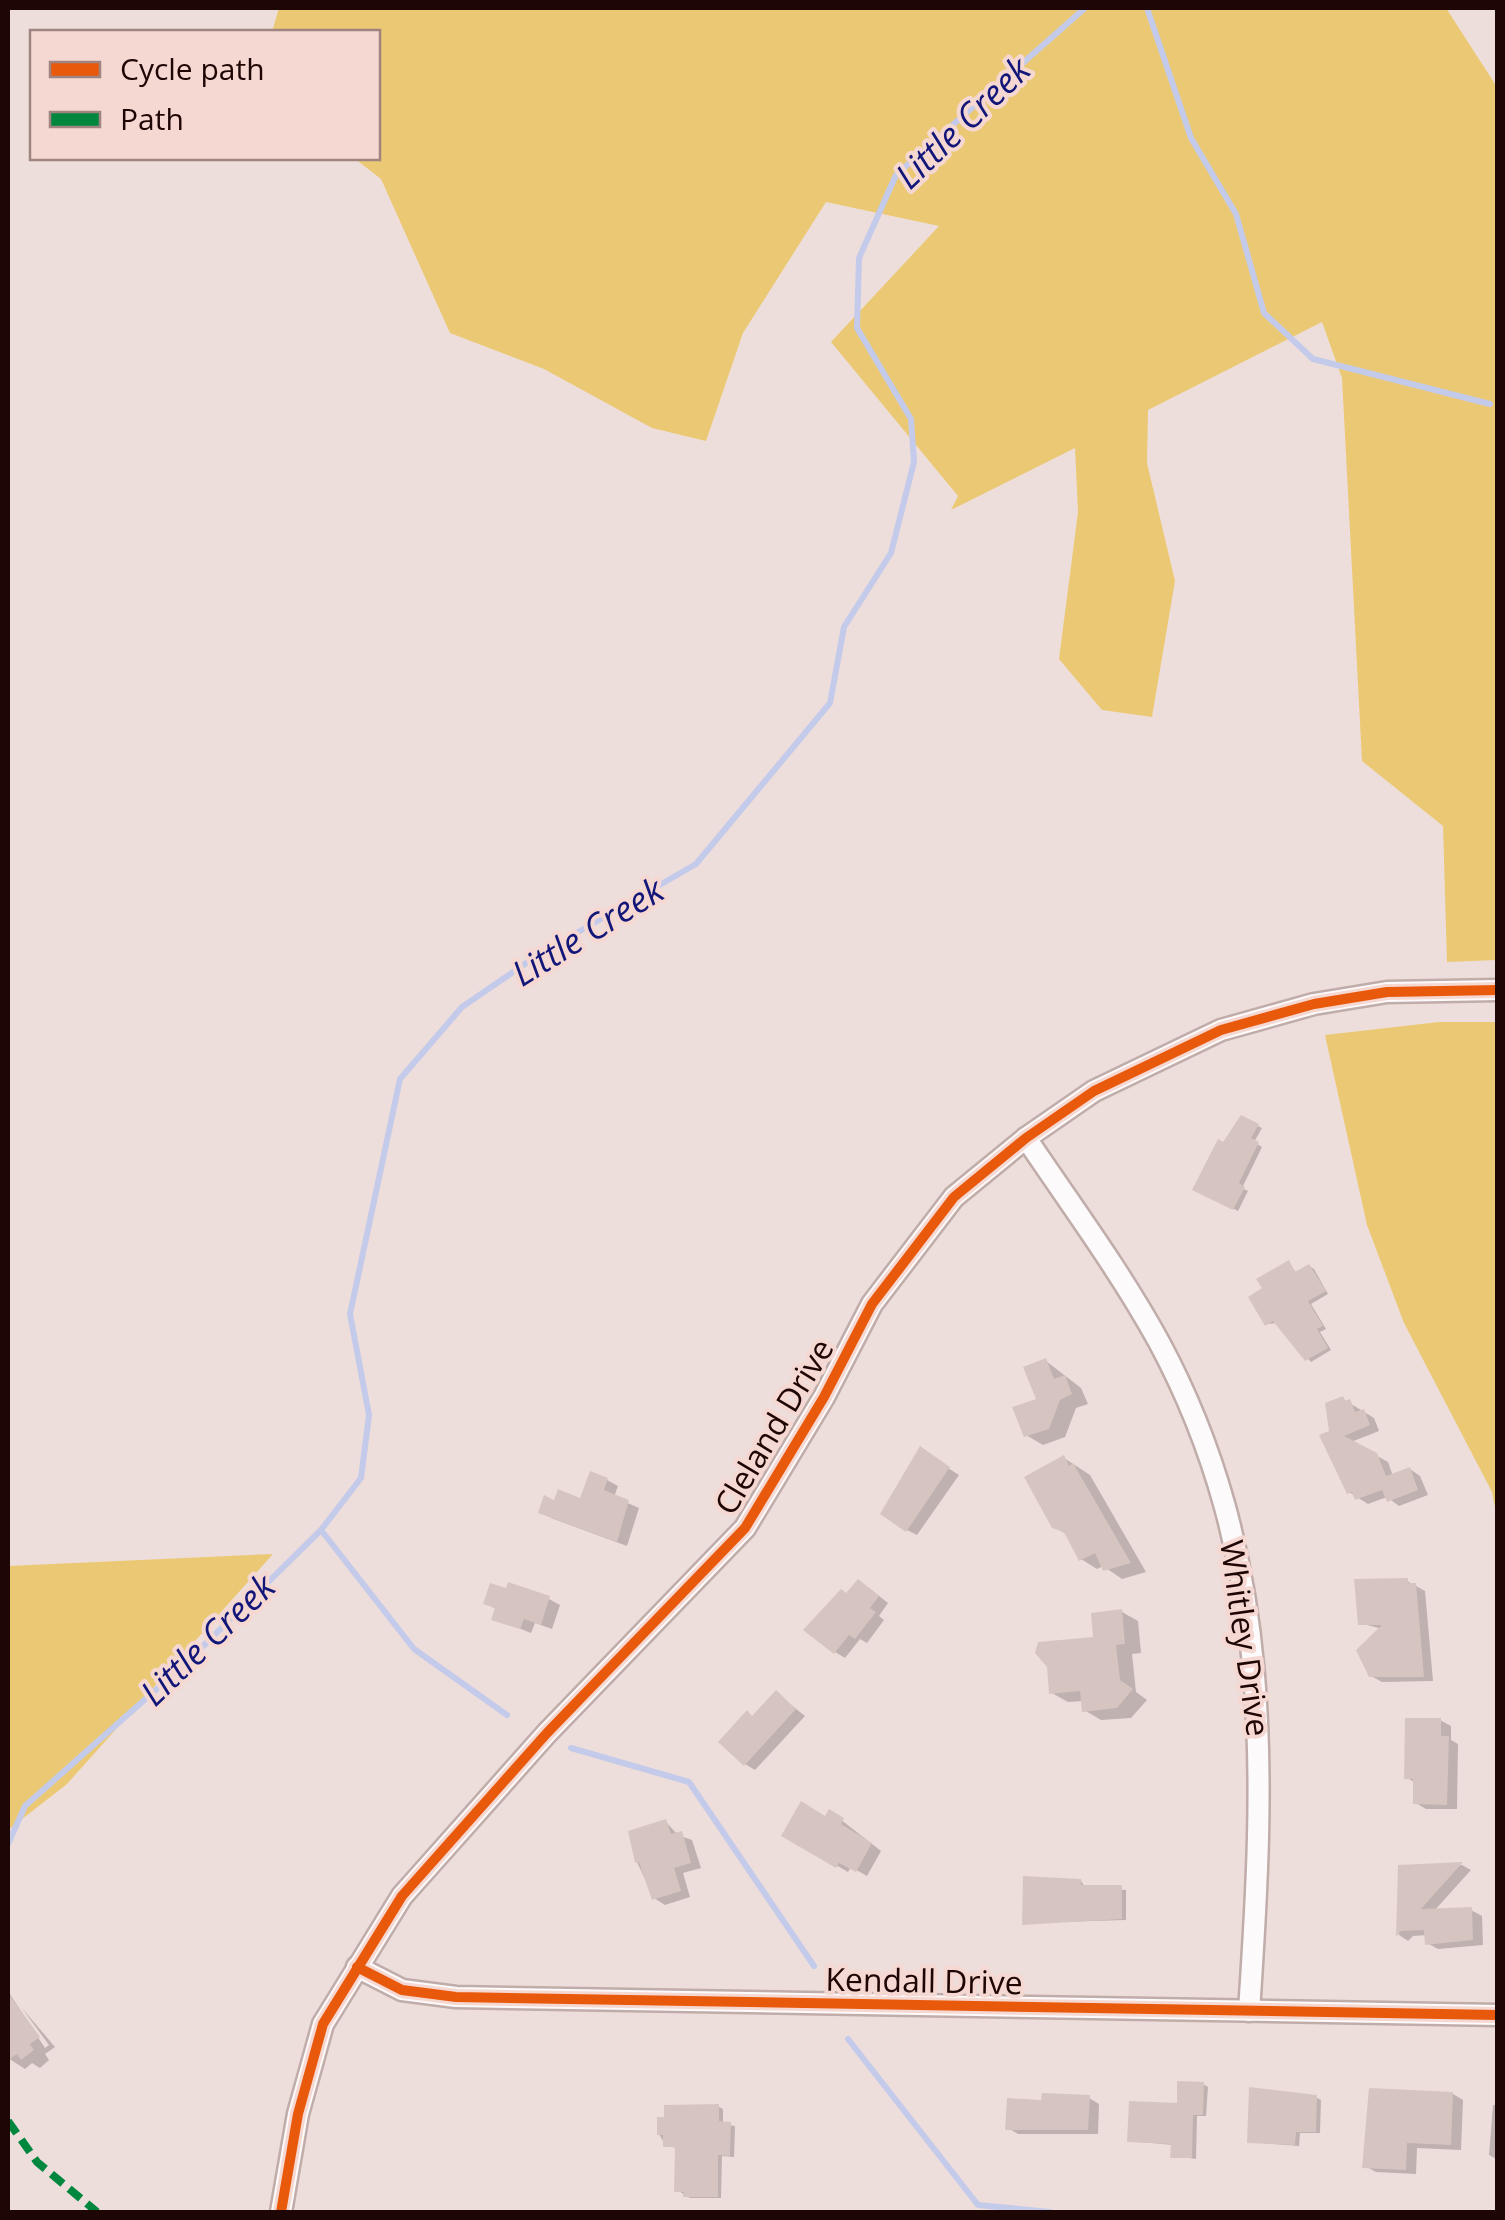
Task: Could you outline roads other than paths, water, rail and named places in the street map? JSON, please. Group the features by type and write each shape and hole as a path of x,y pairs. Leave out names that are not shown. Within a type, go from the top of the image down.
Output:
{"street":[{"name":"Cleland Drive","path":"281,2212 298,2114 323,2024 402,1896 470,1817 745,1528 824,1397 872,1304 954,1197 1026,1138 1094,1091 1221,1030 1314,1004 1386,992 1498,990"},
{"name":"Whitley Drive","path":"1026,1138 1159,1344 1197,1421 1225,1502 1246,1586 1261,1742 1249,2011"},
{"name":"Kendall Drive","path":"357,1967 402,1990 438,1996 1498,2015"}],"waterway":[{"name":"Little Creek","path":"8,1844 25,1806 187,1662 321,1530 361,1478 369,1415 350,1314 400,1079 462,1007 535,957 696,864 830,703 844,627 891,553 914,462 911,419 857,328 859,258 896,175 1085,8"},
{"path":"1147,8 1191,138 1236,214 1264,313 1313,359 1490,404"},
{"path":"321,1530 414,1649 507,1715"},
{"path":"571,1748 689,1782 814,1966"},
{"path":"848,2039 978,2205 1050,2212"}]}
